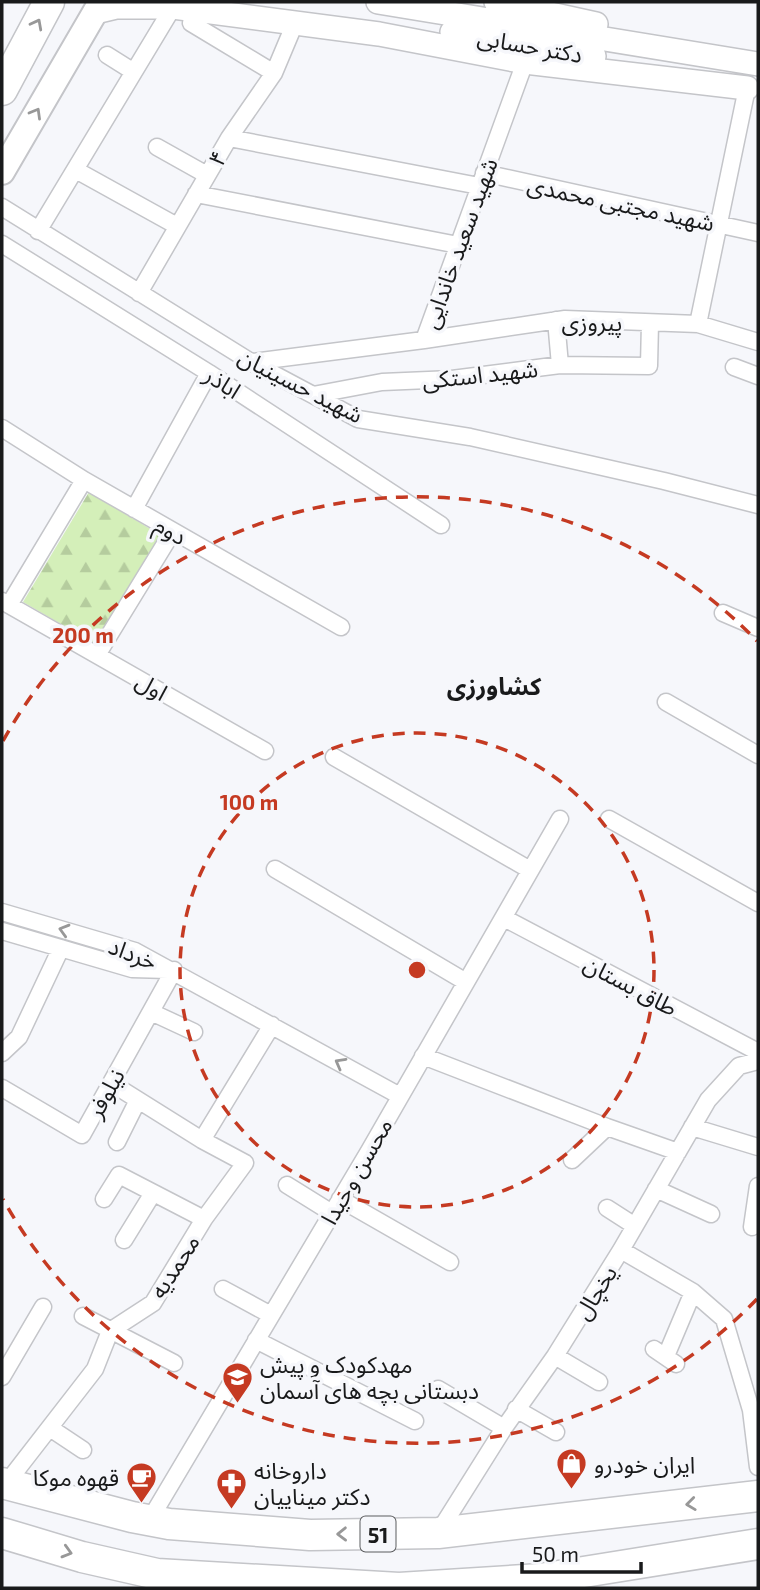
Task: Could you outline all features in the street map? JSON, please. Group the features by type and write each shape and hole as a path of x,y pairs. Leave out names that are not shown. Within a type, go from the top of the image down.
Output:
{"highway":[{"path":"2,90 49,2"},
{"name":"51","path":"3,1484 149,1521 310,1535 438,1533 758,1496"},
{"name":"51","path":"2,1534 82,1557 157,1574 257,1586 487,1586 754,1548"}],"main road":[{"path":"241,2 525,62 753,89"},
{"name":"دکتر حسابی","path":"378,2 757,59"},
{"path":"496,2 757,59"},
{"path":"2,172 98,7 164,5 298,15"},
{"name":"دکتر حسابی","path":"298,15 558,49 753,89"}],"street":[{"path":"38,231 134,72 164,5"},
{"name":"۴","path":"139,293 229,138 274,73 298,15"},
{"path":"191,23 274,73"},
{"path":"107,55 134,72"},
{"name":"شهید سعید خاندایی","path":"251,362 424,340 525,62"},
{"path":"698,324 719,224 753,89"},
{"name":"شهید مجتبی محمدی","path":"229,138 481,180 758,233"},
{"path":"157,147 207,175"},
{"path":"83,174 177,226"},
{"path":"196,194 458,245"},
{"name":"شهید حسینیان","path":"2,207 251,362 358,419 470,437 758,505"},
{"name":"اباذر","path":"2,244 209,373 441,525"},
{"path":"556,320 560,365"},
{"name":"پیروزی","path":"424,340 556,320 698,324 758,342"},
{"name":"شهید استکی","path":"313,395 382,382 452,379 560,365 649,366 650,323"},
{"path":"734,367 758,376"},
{"path":"134,509 209,373"},
{"name":"دوم","path":"2,428 84,480 341,627"},
{"path":"5,603 84,480"},
{"path":"97,655 173,531"},
{"name":"اول","path":"5,603 265,751"},
{"path":"723,613 758,628"},
{"path":"666,702 758,755"},
{"path":"334,757 530,870"},
{"name":"محسن وحیدا","path":"149,1521 424,1056 560,819"},
{"path":"609,819 758,903"},
{"path":"275,869 466,982"},
{"name":"خرداد","path":"2,912 135,951 174,970"},
{"name":"طاق بستان","path":"504,918 758,1052"},
{"name":"خرداد","path":"2,931 132,969 174,970"},
{"path":"2,1053 19,1037 61,948"},
{"path":"174,970 400,1096"},
{"name":"نیلوفر","path":"2,1088 82,1135 174,970"},
{"path":"150,1012 194,1031"},
{"path":"202,1140 272,1025"},
{"path":"424,1056 678,1152"},
{"name":"یخچال","path":"438,1533 503,1428 555,1356 621,1250 708,1100 739,1066 758,1061"},
{"name":"محمدیه","path":"110,1331 153,1303 204,1219 245,1163 202,1140 111,1083"},
{"path":"117,1142 138,1100"},
{"path":"572,1160 607,1127"},
{"path":"692,1127 758,1147"},
{"path":"104,1199 119,1175 204,1219"},
{"path":"288,1185 450,1262"},
{"path":"752,1227 758,1186"},
{"path":"656,1189 711,1214"},
{"path":"124,1240 153,1193"},
{"path":"607,1208 635,1226"},
{"path":"621,1250 693,1292 724,1319 751,1410 758,1467"},
{"path":"223,1289 271,1315"},
{"path":"665,1356 693,1292"},
{"path":"2,1377 43,1307"},
{"path":"83,1316 174,1363"},
{"path":"3,1484 95,1369 110,1331"},
{"path":"256,1340 415,1422"},
{"path":"555,1356 599,1382"},
{"path":"438,1389 503,1428"},
{"path":"516,1409 556,1432"},
{"path":"50,1428 83,1450"}],"green space":[{"path":"89,492 162,536 95,644 23,602"}],"place":[{"name":"مهدکودک و پیش دبستانی بچه های آسمان","path":"237,1404"},
{"name":"ایران خودرو","path":"571,1491"},
{"name":"قهوه موکا","path":"142,1504"},
{"name":"داروخانه دکتر میناییان","path":"231,1510"}],"district":[{"name":"کشاورزی","path":"494,685"}]}
